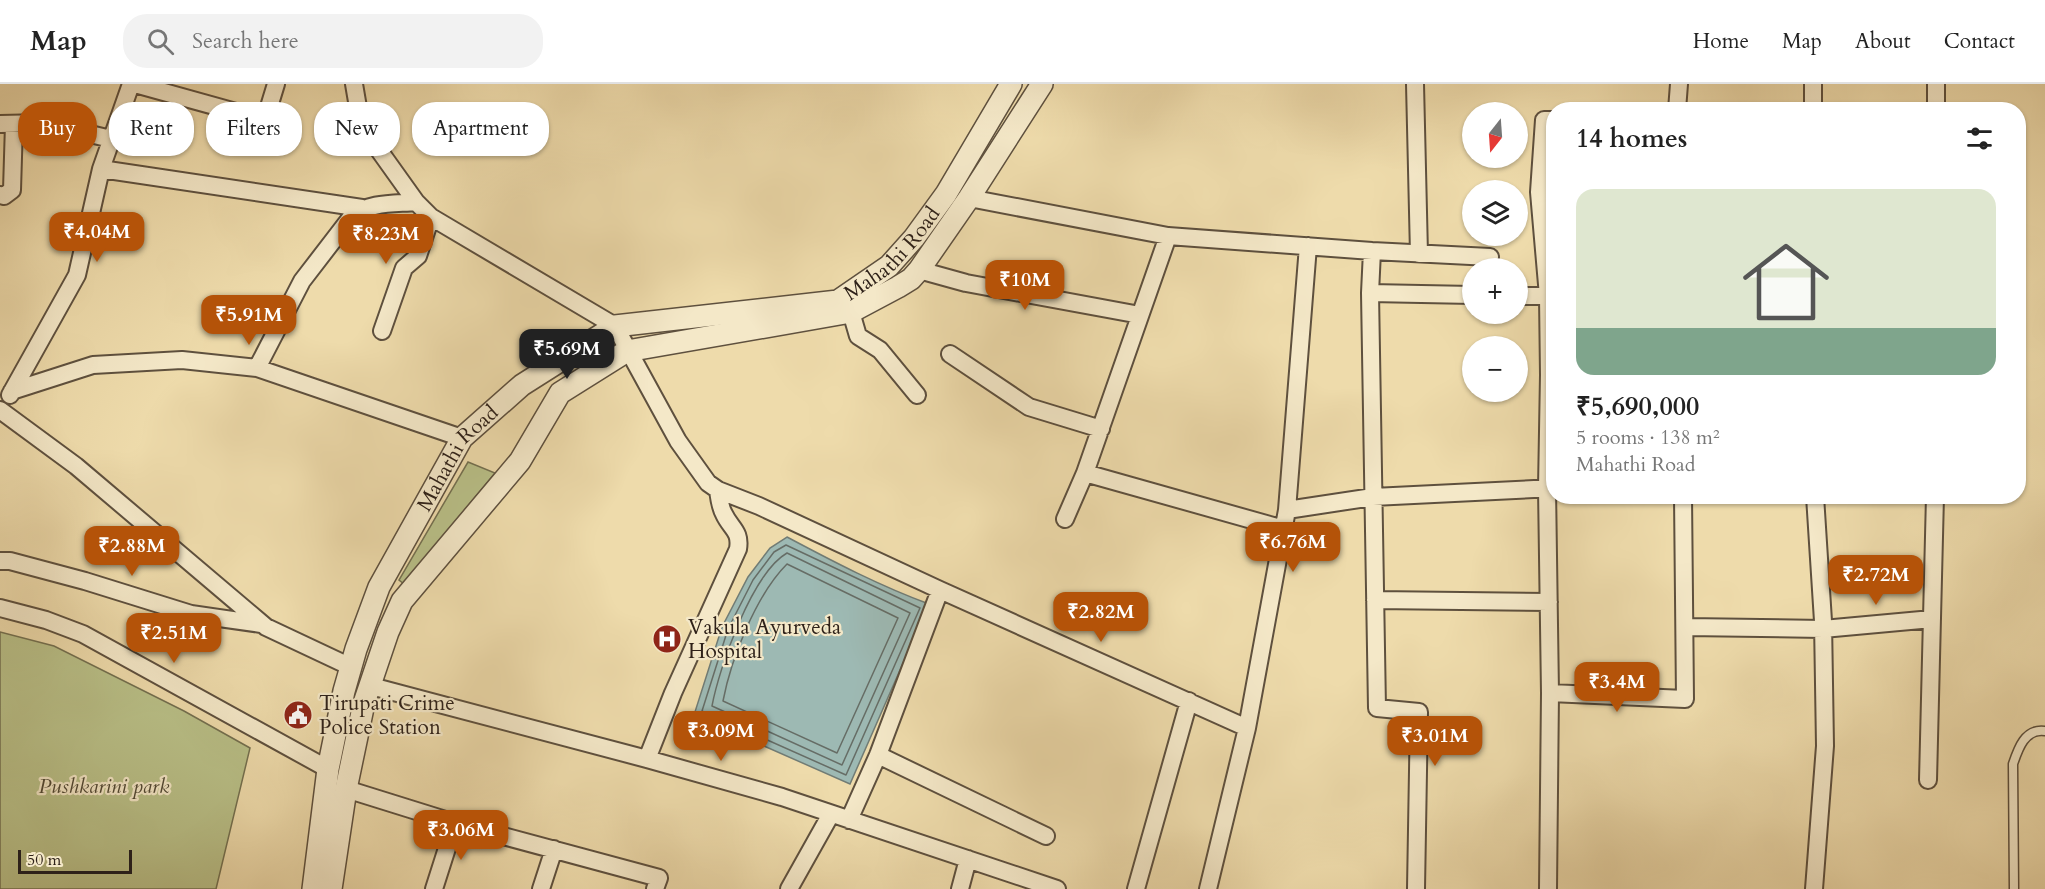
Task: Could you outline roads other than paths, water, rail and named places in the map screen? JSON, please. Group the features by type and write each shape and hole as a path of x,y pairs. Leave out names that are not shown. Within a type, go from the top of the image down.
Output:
{"street":[{"path":"126,102 133,84 265,120 276,84"},
{"path":"354,84 361,125 416,202 431,217 615,326 678,441 708,483 718,490 759,506 1247,728"},
{"name":"Mahathi Road","path":"313,889 328,769 351,667 379,587 462,438 522,385 615,326 838,301 889,266 908,245 946,194 1011,84"},
{"name":"Mahathi Road","path":"331,889 346,789 364,703 388,632 402,602 520,461 560,393 627,351 851,312 911,279 969,198 1042,84"},
{"path":"1416,84 1419,254"},
{"path":"1678,102 1679,84"},
{"path":"1813,84 1813,102"},
{"path":"1936,84 1936,102"},
{"path":"1546,120 1544,120 1539,192 1546,253"},
{"path":"0,195 4,196 12,190 7,124 44,123 109,139"},
{"path":"109,145 101,169 77,275 1,412 75,466 262,624 351,667"},
{"path":"101,169 362,208 416,202"},
{"path":"969,198 1168,236 1490,257"},
{"path":"257,368 302,281 352,216 362,208"},
{"path":"382,331 404,268 418,256 431,217"},
{"path":"1065,519 1085,473 1168,236"},
{"path":"1208,889 1247,728 1287,510 1308,246"},
{"path":"1372,251 1370,293 1377,708 1419,712 1416,889"},
{"path":"919,270 966,283 1140,315"},
{"path":"1370,293 1462,295"},
{"path":"1528,296 1546,296"},
{"path":"851,312 858,336 880,350 917,395"},
{"path":"950,354 1029,407 1101,429"},
{"path":"12,391 93,365 182,360 257,368 462,438"},
{"path":"1085,473 1284,529"},
{"path":"1287,510 1373,497 1546,488"},
{"path":"647,759 673,693 738,549 738,534 724,516 718,490"},
{"path":"1548,889 1550,504"},
{"path":"1550,693 1685,699 1683,504"},
{"path":"1814,889 1825,746 1823,628 1815,504"},
{"path":"1928,780 1935,504"},
{"path":"0,561 10,561 85,581 191,614 262,624"},
{"path":"849,820 878,755 940,590"},
{"path":"1375,600 1549,602"},
{"path":"0,608 46,620 83,634 328,769"},
{"path":"1686,627 1823,628 1932,619"},
{"path":"371,686 782,797 1057,889"},
{"path":"1136,889 1188,701"},
{"path":"878,755 1046,836"},
{"path":"346,789 455,823 659,878 655,889"},
{"path":"789,889 831,814"},
{"path":"434,889 455,823"},
{"path":"541,889 554,849"},
{"path":"960,889 968,859"}],"lane":[{"path":"2014,889 2013,764 2018,749 2028,735 2041,730 2045,731"}],"water":[{"path":"787,537 875,581 929,604 850,784 694,715 722,627 748,577 770,548"}],"place":[{"name":"Vakula Ayurveda Hospital","path":"667,639"},
{"name":"Tirupati Crime Police Station","path":"298,715"}],"park label":[{"name":"Pushkarini park","path":"104,786"}]}
